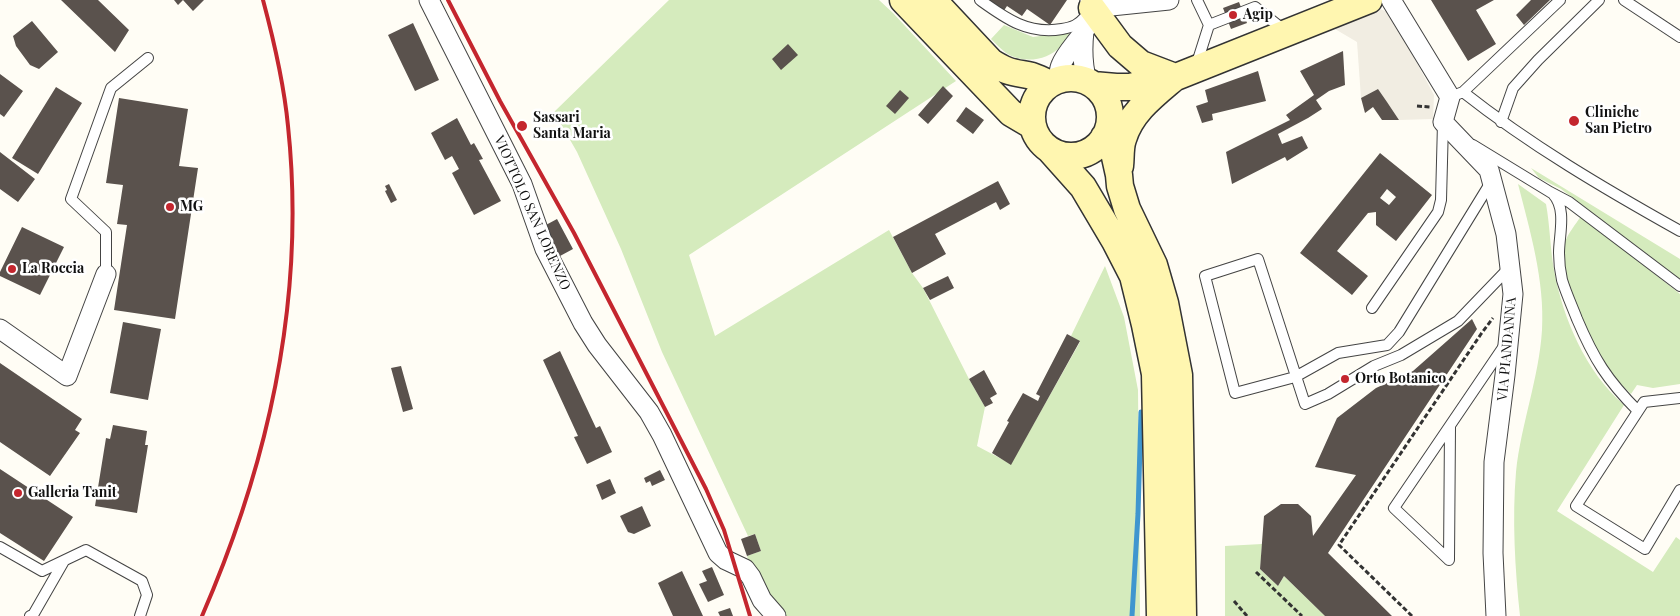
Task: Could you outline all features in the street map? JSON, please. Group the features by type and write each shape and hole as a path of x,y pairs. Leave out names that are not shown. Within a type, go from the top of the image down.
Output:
{"main road":[{"path":"903,0 1011,113 1033,126"},
{"path":"933,0 991,62 1002,69 1014,74 1072,78 1116,87 1130,86 1185,73 1287,33 1355,3"},
{"path":"1088,13 1120,46 1142,64 1185,73"},
{"path":"1119,175 1123,139 1132,120 1153,95 1185,73"},
{"path":"1051,76 1035,102 1032,114 1033,126 1039,140 1084,187 1133,276 1155,374 1160,616"},
{"path":"1050,150 1061,155 1074,156 1086,153 1096,147 1106,134 1110,118 1108,105 1102,94 1090,83"},
{"path":"1106,134 1132,120"},
{"path":"1106,134 1113,148 1120,186 1127,209 1154,265 1167,310 1179,375 1182,616"}],"street":[{"name":"VIOTTOLO SAN LORENZO","path":"429,0 522,184 545,249 583,323 662,435 718,553 726,560 745,569 762,600 776,616"},
{"path":"1088,13 1169,0"},
{"path":"1391,0 1456,94 1438,114"},
{"path":"1051,76 1088,13"},
{"path":"1088,13 1082,52 1083,69 1090,83"},
{"name":"VIA PIANDANNA","path":"1438,114 1456,136 1490,170 1506,234 1510,268 1513,294 1494,462 1492,553 1496,616"},
{"path":"0,329 67,376 106,274"}],"lane":[{"path":"980,0 1001,15 1027,28 1051,31 1078,25 1088,13"},
{"path":"1197,0 1209,25"},
{"path":"1560,0 1456,94 1603,186 1680,231"},
{"path":"1501,122 1512,88 1599,0"},
{"path":"1624,0 1680,38"},
{"path":"1185,73 1209,25 1257,4 1287,33"},
{"path":"106,274 106,232 71,199 110,88 148,58"},
{"path":"1372,308 1438,212 1441,200 1438,114"},
{"path":"1456,136 1569,202 1680,286"},
{"path":"1492,181 1399,332 1388,345 1338,353 1295,377 1235,393 1206,276 1258,259 1295,377 1305,404 1328,394 1374,366 1401,355 1458,321 1510,268"},
{"path":"1550,192 1558,200 1562,221 1559,253 1560,269 1570,302 1597,361 1614,386 1638,411"},
{"path":"1450,426 1449,560 1394,508 1450,426 1509,340"},
{"path":"1680,398 1644,402 1576,506 1645,549 1680,490"},
{"path":"0,547 42,571 86,550 142,581 147,595 140,616"},
{"path":"30,616 33,615 64,561"}],"path":[{"path":"1417,106 1438,114"},
{"path":"1256,572 1302,616"},
{"path":"1234,601 1247,616"}],"green space":[{"path":"669,0 879,0 956,81 689,255 715,336 889,230 912,273 923,288 985,407 977,446 1011,464 1080,342 1071,336 1105,266 1124,317 1138,390 1140,616 779,616 762,600 747,556 761,551 755,534 748,536 662,352 621,249 577,152 554,112"},
{"path":"1004,25 1033,37 1070,32 1064,43 1049,55 1027,60 1006,53 991,39"},
{"path":"1531,168 1680,259 1680,279 1561,189 1539,178"},
{"path":"1518,184 1546,204 1554,270 1563,307 1570,326 1578,344 1598,377 1624,405 1557,511 1653,572 1676,537 1680,540 1680,616 1520,616 1514,508 1516,472 1540,348 1542,312 1536,256"},
{"path":"1581,216 1680,294 1680,384 1653,388 1637,385 1631,394 1612,375 1601,359 1575,304 1566,278 1564,265 1563,253 1565,242"},
{"path":"1262,544 1260,569 1278,586 1284,576 1325,616 1225,616 1225,546"}],"shaded area":[{"path":"1380,9 1390,13 1434,95 1433,119 1399,120 1378,89 1361,98 1357,42 1335,29"}],"building":[{"path":"61,0 98,0 129,30 115,52"},
{"path":"174,0 183,0 178,5"},
{"path":"183,0 204,0 193,11"},
{"path":"984,0 1067,0 1050,25 1027,9 1022,16 1007,6 1003,12"},
{"path":"1431,0 1494,0 1476,10 1496,44 1468,61"},
{"path":"1531,0 1550,0 1524,25 1516,15"},
{"path":"1239,2 1247,23 1231,29 1223,8"},
{"path":"32,21 58,52 39,69 30,65 16,46 13,36"},
{"path":"413,23 439,80 415,91 388,35"},
{"path":"788,44 798,55 781,70 772,59"},
{"path":"1343,51 1345,85 1329,91 1316,100 1322,109 1278,134 1282,144 1302,136 1308,148 1287,161 1285,157 1232,184 1226,152 1290,120 1286,115 1314,95 1300,71"},
{"path":"1258,71 1266,101 1212,114 1213,120 1202,123 1196,106 1208,102 1205,90"},
{"path":"0,74 23,91 4,117 0,114"},
{"path":"943,86 953,96 928,124 918,115"},
{"path":"56,87 82,103 38,174 12,158"},
{"path":"1378,89 1399,120 1382,120 1373,107 1365,113 1361,98"},
{"path":"900,90 909,98 895,114 886,106"},
{"path":"119,98 188,109 179,166 198,168 175,319 114,310 127,225 117,224 123,185 106,183"},
{"path":"966,107 984,120 973,134 956,121"},
{"path":"457,118 471,145 474,143 483,159 479,160 501,201 474,215 452,173 459,169 452,156 445,160 431,133"},
{"path":"0,152 35,179 18,202 0,189"},
{"path":"1380,153 1432,195 1396,241 1376,225 1376,212 1368,213 1337,251 1368,276 1352,295 1300,253","holes":["1387,189 1396,197 1389,205 1380,198"]},
{"path":"998,181 1010,204 1000,210 996,202 935,234 946,254 912,273 893,237"},
{"path":"389,184 397,200 391,203 385,191 387,190 385,186"},
{"path":"557,219 573,249 560,256 544,226"},
{"path":"22,227 64,247 40,295 0,276 0,272"},
{"path":"948,276 954,288 930,300 923,288"},
{"path":"1472,319 1477,329 1328,553 1392,616 1325,616 1284,576 1278,586 1260,569 1264,516 1281,504 1298,504 1311,516 1313,536 1356,475 1315,467 1337,418 1376,388 1413,371"},
{"path":"123,322 161,329 148,400 110,393"},
{"path":"1067,334 1080,341 1011,465 992,453 1023,393 1038,401 1040,396 1036,394"},
{"path":"560,351 596,428 600,426 612,452 587,464 574,437 578,436 543,360"},
{"path":"0,363 82,419 75,430 80,433 50,476 0,442"},
{"path":"401,366 413,409 403,412 391,368"},
{"path":"984,370 997,394 990,398 993,403 985,407 969,379"},
{"path":"113,425 147,431 145,445 148,445 137,513 95,506 106,438 110,439"},
{"name":"Galleria Tanit","path":"0,469 73,517 44,561 0,533"},
{"path":"660,470 665,480 652,486 650,481 646,483 644,478"},
{"path":"610,479 616,493 602,500 596,485"},
{"path":"642,506 651,526 634,534 628,532 620,516"},
{"path":"755,534 761,551 747,556 741,539"},
{"path":"712,567 724,595 708,602 699,584 707,581 702,571"},
{"path":"682,571 703,616 673,616 658,583"},
{"path":"730,608 733,616 720,616 718,612"}],"waterway":[{"path":"1132,616 1141,412"}],"railway":[{"path":"202,616 247,498 264,437 287,315 292,252 292,189 288,126 278,63 263,0"},
{"path":"448,0 500,101 574,233 706,489 724,530 750,616"}],"place":[{"name":"Agip","path":"1233,15"},
{"name":"Cliniche San Pietro","path":"1574,121"},
{"name":"Sassari Santa Maria","path":"522,126"},
{"name":"MG","path":"170,207"},
{"name":"La Roccia","path":"12,269"},
{"name":"Orto Botanico","path":"1345,379"},
{"name":"Galleria Tanit","path":"18,493"}]}
